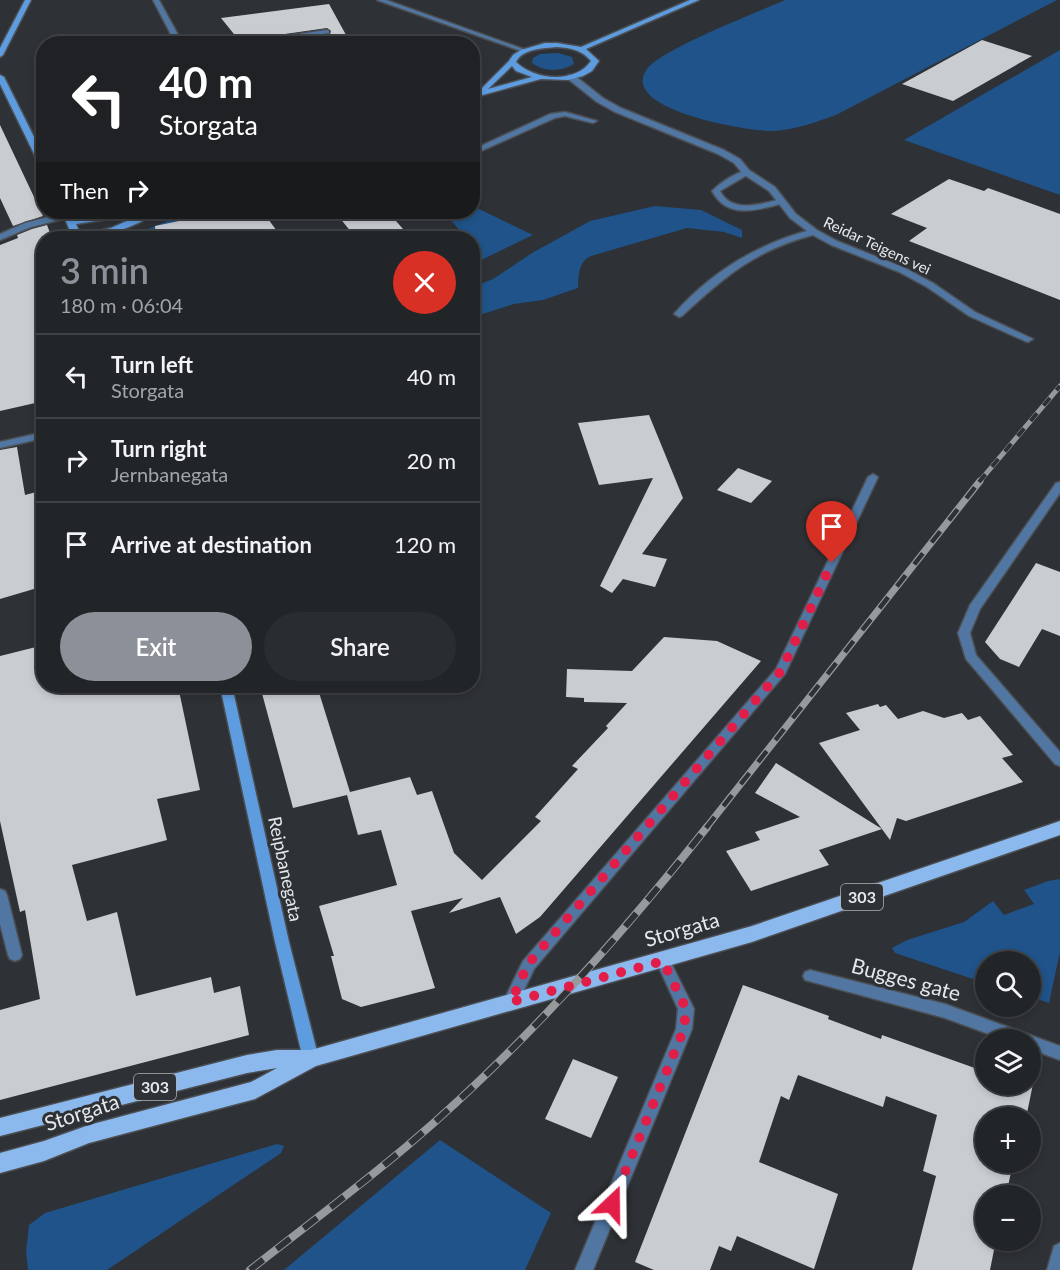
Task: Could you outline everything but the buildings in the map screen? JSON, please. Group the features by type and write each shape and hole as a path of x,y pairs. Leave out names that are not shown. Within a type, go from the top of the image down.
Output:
{"main road":[{"path":"0,55 28,0"},
{"path":"581,49 696,0"},
{"path":"551,45 581,49 591,54 595,61 593,67 571,77 540,77 481,92 512,62 514,56 523,50 551,45"},
{"path":"512,62 516,69 540,77"},
{"path":"0,77 36,150"},
{"path":"110,231 138,219"},
{"name":"Reipbanegata","path":"228,693 282,942 311,1059"},
{"name":"Storgata","path":"0,1163 44,1151 89,1134 255,1090 311,1059 761,932 1060,828"},
{"name":"Storgata","path":"0,1127 247,1064 277,1059 311,1059"}],"street":[{"path":"156,0 175,36"},
{"path":"380,0 523,50"},
{"path":"286,36 327,32"},
{"name":"Reidar Teigens vei","path":"571,77 600,100 737,161 746,172 767,185 793,216 814,232 834,243 902,270 930,285 972,314 1028,339"},
{"path":"480,149 553,116 565,114 593,121"},
{"path":"746,172 723,184 716,191 718,198 726,204 751,208 782,201"},
{"path":"0,237 28,225 55,219"},
{"path":"679,314 722,274 760,249 788,237 814,232"},
{"path":"0,445 36,437"},
{"path":"511,1002 528,964 781,671 873,477"},
{"path":"1060,485 974,608 964,633 970,656 1060,761"},
{"path":"0,895 15,955"},
{"path":"584,1270 684,1029 686,1009 663,961"},
{"name":"Bugges gate","path":"810,976 945,1011 995,1029"},
{"path":"1041,1046 1060,1053"},
{"path":"1056,1270 1060,1252"}],"shaded area":[{"path":"785,0 1057,0 836,115 798,127 774,131 716,123 668,107 651,96 643,83 647,69 656,61 690,42"},
{"path":"1060,50 1060,195 904,140"},
{"path":"558,53 572,57 574,64 553,70 532,63 533,58 540,54"},
{"path":"655,206 701,210 742,230 742,238 724,232 687,228 591,256 581,265 578,288 543,300 514,304 480,315 480,284 493,279 532,253 590,221"},
{"path":"480,209 533,235 480,261 480,231 460,231 450,219 480,219"},
{"path":"172,219 187,219 195,231 144,231"},
{"path":"1060,879 1060,952 1049,1003 1041,1000 1041,951 975,951 975,980 895,953 892,948 907,940 964,922 993,901 1004,915 1034,904 1024,890"},
{"path":"440,1140 551,1213 525,1270 284,1270"},
{"path":"277,1144 284,1146 281,1153 107,1270 28,1270 26,1251 29,1225 45,1213"}],"railway":[{"path":"979,482 1060,386"},
{"path":"706,828 980,481"},
{"path":"250,1270 388,1162 488,1073 602,953 707,827"}],"route":[{"path":"612,1204 684,1029 686,1009 679,993 663,961 511,1002 528,964 781,671 832,563"}]}
